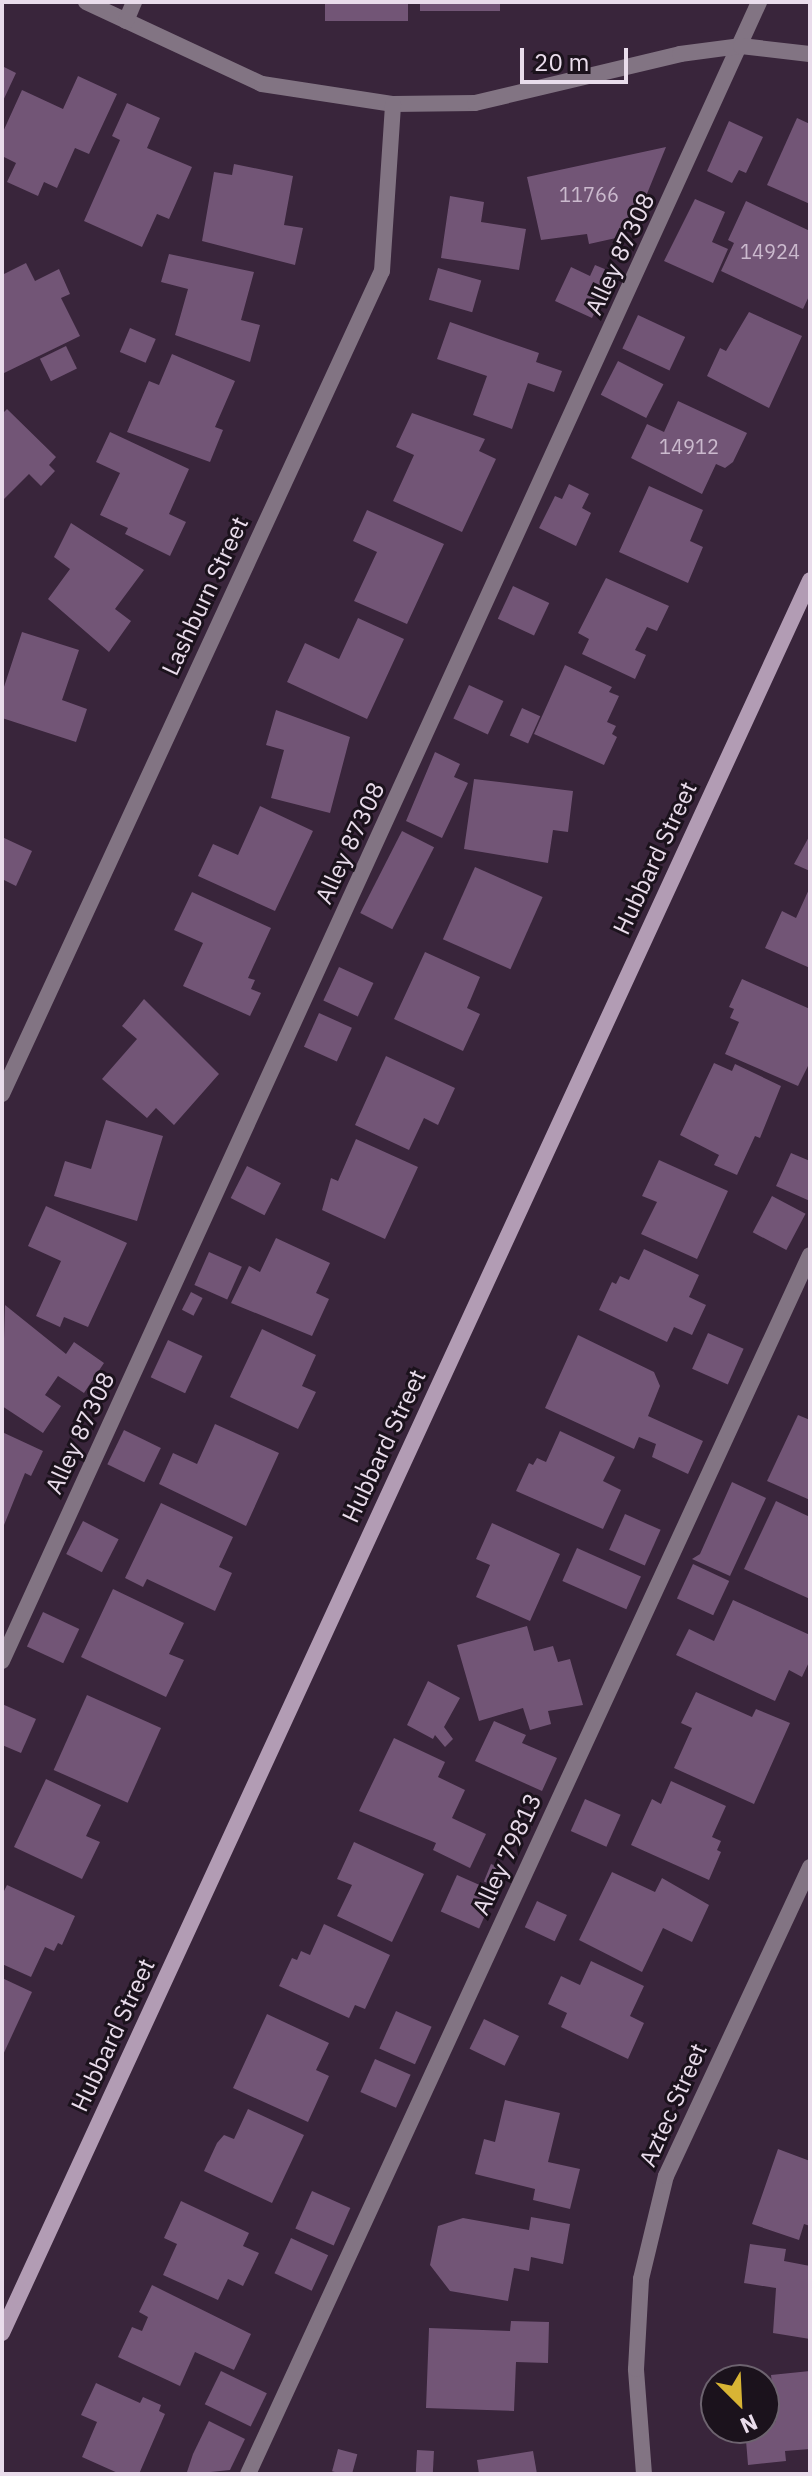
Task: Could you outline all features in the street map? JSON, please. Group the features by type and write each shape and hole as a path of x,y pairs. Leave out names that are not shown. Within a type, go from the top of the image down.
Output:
{"main road":[{"name":"Hubbard Street","path":"2,2333 810,580"}],"street":[{"path":"86,2 262,84 393,104 475,103 680,54 741,46 810,54"},
{"path":"126,21 134,2"},
{"name":"Alley 87308","path":"2,1661 759,2"},
{"name":"Lashburn Street","path":"2,1094 382,271 393,104"},
{"name":"Alley 79813","path":"248,2474 810,1255"},
{"name":"Aztec Street","path":"644,2474 636,2369 641,2279 666,2176 808,1876"}],"building":[{"path":"325,2 408,2 408,21 325,21"},
{"path":"420,2 500,2 500,11 420,11"},
{"path":"2,66 16,73 2,103"},
{"path":"78,76 117,94 89,154 75,148 57,188 44,182 38,196 7,182 16,163 2,156 2,134 22,90 63,109"},
{"path":"127,103 160,118 147,148 192,167 169,219 157,214 142,247 84,221 120,140 112,136"},
{"path":"797,118 810,124 810,204 767,185"},
{"path":"729,121 763,137 746,173 739,170 732,183 707,171"},
{"path":"666,147 640,211 630,212 625,236 589,244 587,234 541,240 527,177"},
{"path":"234,164 293,176 284,225 303,228 295,265 202,241 214,172 232,175"},
{"path":"450,196 484,202 481,222 526,229 519,270 441,258"},
{"path":"695,199 725,212 712,242 728,249 713,283 664,261"},
{"path":"746,201 810,231 810,294 803,309 721,271 734,243 728,240"},
{"path":"169,254 254,272 241,320 260,325 250,362 175,335 188,289 161,282"},
{"path":"26,263 35,281 59,269 70,294 61,298 80,336 2,374 2,275"},
{"path":"595,265 607,270 601,281 608,284 592,318 555,301 571,267 590,276"},
{"path":"438,268 481,280 472,312 429,300"},
{"path":"749,312 802,336 769,408 707,376 720,348 726,351"},
{"path":"638,315 685,337 669,371 622,349"},
{"path":"450,322 539,353 536,362 562,371 554,392 528,383 512,429 473,415 487,376 437,359"},
{"path":"130,328 156,339 146,363 120,352"},
{"path":"66,346 77,368 51,381 40,359"},
{"path":"172,354 235,381 215,427 223,430 210,462 127,432 149,381 159,385"},
{"path":"618,361 663,384 646,418 601,395"},
{"path":"678,401 747,433 733,462 725,468 716,464 702,494 631,458 647,424 664,432"},
{"path":"7,409 56,457 49,465 55,471 41,486 29,474 2,501 2,414"},
{"path":"412,413 485,439 479,451 496,459 462,532 393,501 414,455 396,447"},
{"path":"110,432 189,469 169,514 186,522 170,556 125,534 128,528 100,515 120,473 96,462"},
{"path":"569,484 589,494 582,508 591,513 576,546 539,528 555,496 562,499"},
{"path":"649,486 703,510 690,541 703,547 688,583 619,552"},
{"path":"367,510 444,544 407,624 354,601 377,552 353,541"},
{"path":"71,523 144,570 115,609 131,621 109,652 48,599 70,569 54,557"},
{"path":"606,578 669,606 657,631 647,627 635,650 646,655 635,679 582,654 589,639 578,633"},
{"path":"513,586 549,603 534,636 498,619"},
{"path":"358,618 404,639 367,719 287,682 305,643 339,659"},
{"path":"22,632 79,650 62,700 87,709 76,742 2,718 2,693"},
{"path":"565,665 612,687 609,692 619,696 607,722 616,726 612,734 617,737 604,765 534,734"},
{"path":"469,685 503,701 488,735 453,719"},
{"path":"522,708 540,716 528,744 510,735"},
{"path":"276,710 350,737 330,813 271,798 284,750 266,745"},
{"path":"435,752 460,764 454,777 468,783 442,838 406,821"},
{"path":"474,779 573,791 568,832 553,830 548,863 464,849"},
{"path":"260,806 313,831 275,911 198,876 213,844 238,855"},
{"path":"402,831 434,847 392,929 360,913"},
{"path":"810,835 810,871 794,864"},
{"path":"2,837 32,851 16,886 2,879"},
{"path":"475,867 543,897 510,969 443,939"},
{"path":"810,887 810,968 765,948 782,911 796,918"},
{"path":"192,892 271,928 248,978 255,980 251,989 261,993 250,1016 183,986 203,943 174,930"},
{"path":"425,952 480,977 467,1008 480,1014 463,1051 394,1019"},
{"path":"339,967 373,983 358,1017 323,1001"},
{"path":"742,979 810,1009 810,1062 798,1086 725,1054 739,1022 730,1018 734,1009 729,1007"},
{"path":"144,999 219,1074 174,1125 156,1108 147,1118 102,1079 137,1039 122,1026"},
{"path":"319,1013 352,1028 337,1061 304,1047"},
{"path":"386,1056 455,1088 438,1125 424,1118 409,1150 355,1125"},
{"path":"714,1063 732,1071 735,1064 781,1086 760,1138 755,1136 737,1175 714,1165 719,1155 680,1135"},
{"path":"106,1120 163,1136 137,1221 54,1196 65,1161 91,1169"},
{"path":"356,1139 418,1167 385,1239 322,1210 331,1178 338,1181"},
{"path":"791,1153 810,1161 810,1201 776,1186"},
{"path":"659,1160 728,1191 697,1259 641,1234 657,1202 642,1196"},
{"path":"247,1166 281,1183 265,1215 231,1198"},
{"path":"772,1196 806,1214 786,1250 753,1232"},
{"path":"46,1206 127,1243 88,1327 64,1317 60,1327 36,1316 61,1261 28,1246"},
{"path":"276,1238 330,1263 316,1293 329,1299 312,1336 231,1303 249,1266 260,1272"},
{"path":"644,1249 699,1275 689,1297 706,1305 692,1335 674,1327 667,1342 599,1310 612,1282 616,1284 620,1276 629,1280"},
{"path":"209,1252 242,1267 227,1300 194,1285"},
{"path":"191,1292 203,1298 194,1316 182,1310"},
{"path":"5,1305 66,1354 74,1342 104,1363 84,1393 58,1376 45,1395 61,1406 43,1433 2,1406"},
{"path":"262,1329 316,1355 302,1386 316,1392 298,1429 230,1397"},
{"path":"708,1333 744,1349 728,1384 692,1369"},
{"path":"578,1335 654,1372 660,1386 648,1416 703,1441 688,1474 652,1457 656,1444 639,1437 634,1449 545,1408"},
{"path":"168,1340 202,1356 185,1393 151,1377"},
{"path":"798,1415 810,1420 810,1500 767,1481"},
{"path":"215,1424 279,1453 246,1526 159,1484 173,1453 197,1464"},
{"path":"124,1430 161,1448 144,1482 107,1464"},
{"path":"560,1431 615,1457 603,1481 621,1490 603,1529 516,1491 529,1463 533,1465 537,1458 546,1462"},
{"path":"2,1432 43,1451 31,1476 25,1473 2,1530"},
{"path":"732,1482 766,1498 730,1576 692,1559 700,1554"},
{"path":"776,1501 810,1517 810,1599 744,1569"},
{"path":"161,1503 233,1537 219,1567 232,1573 215,1611 147,1579 143,1587 125,1578"},
{"path":"625,1514 661,1530 645,1565 609,1550"},
{"path":"83,1521 119,1539 102,1572 66,1554"},
{"path":"492,1523 560,1554 530,1621 476,1597 490,1565 476,1559"},
{"path":"577,1548 641,1576 626,1609 562,1581"},
{"path":"693,1564 729,1581 713,1615 677,1598"},
{"path":"113,1589 184,1623 169,1654 184,1660 166,1697 81,1657"},
{"path":"733,1600 810,1635 810,1660 802,1677 789,1670 775,1701 676,1655 689,1629 714,1641"},
{"path":"43,1612 79,1629 63,1663 27,1646"},
{"path":"527,1626 534,1651 553,1646 558,1662 570,1659 583,1705 548,1711 551,1724 530,1730 523,1708 479,1721 457,1645"},
{"path":"428,1681 460,1698 444,1727 453,1739 445,1747 435,1735 433,1739 407,1725"},
{"path":"696,1692 752,1717 756,1709 790,1723 754,1804 674,1768 692,1728 681,1723"},
{"path":"87,1695 161,1728 128,1803 54,1770"},
{"path":"2,1704 36,1719 21,1753 2,1745"},
{"path":"494,1721 526,1735 522,1743 557,1758 542,1791 475,1761"},
{"path":"394,1738 445,1762 438,1777 465,1790 452,1818 486,1834 470,1868 433,1850 436,1843 359,1811"},
{"path":"46,1779 101,1805 86,1836 100,1842 82,1879 14,1847"},
{"path":"671,1781 726,1806 712,1837 721,1841 717,1850 721,1852 709,1880 631,1845 652,1799 661,1804"},
{"path":"585,1799 621,1815 606,1847 571,1831"},
{"path":"354,1842 424,1874 392,1942 337,1916 352,1885 337,1879"},
{"path":"491,1864 506,1870 499,1888 484,1882"},
{"path":"612,1872 655,1892 662,1878 709,1905 692,1942 663,1928 642,1972 579,1940"},
{"path":"457,1875 495,1892 479,1929 441,1912"},
{"path":"7,1885 75,1916 62,1945 58,1943 54,1951 45,1947 31,1977 2,1964 2,1895"},
{"path":"537,1901 567,1915 555,1941 525,1927"},
{"path":"324,1924 390,1955 365,2009 355,2005 349,2018 279,1986 292,1958 297,1960 301,1951 310,1955"},
{"path":"591,1961 644,1986 630,2016 644,2023 628,2059 561,2027 567,2013 548,2004 561,1976 580,1985"},
{"path":"2,1978 32,1992 2,2057"},
{"path":"396,2011 432,2027 415,2064 379,2048"},
{"path":"267,2014 329,2043 316,2070 329,2076 308,2122 233,2088"},
{"path":"484,2019 519,2036 505,2066 470,2049"},
{"path":"375,2059 411,2075 396,2108 360,2092"},
{"path":"505,2100 560,2113 548,2162 580,2169 570,2209 533,2200 535,2189 475,2174 484,2139 495,2142"},
{"path":"248,2109 304,2135 272,2203 204,2171 224,2135 234,2139"},
{"path":"778,2149 810,2161 810,2226 804,2224 799,2240 752,2224"},
{"path":"312,2191 350,2208 334,2246 295,2228"},
{"path":"181,2201 249,2233 243,2246 259,2253 243,2286 228,2279 218,2300 163,2275 177,2244 164,2238"},
{"path":"531,2217 570,2224 563,2264 531,2257 529,2271 514,2268 508,2301 450,2291 430,2265 438,2226 463,2218 529,2230"},
{"path":"291,2238 328,2255 312,2291 275,2273"},
{"path":"750,2244 786,2249 784,2261 810,2266 810,2339 773,2333 776,2288 744,2283"},
{"path":"152,2285 251,2334 234,2370 195,2352 180,2386 118,2357 132,2327 142,2331 148,2317 139,2312"},
{"path":"511,2321 549,2322 548,2363 516,2362 514,2411 426,2408 429,2328 510,2331"},
{"path":"221,2371 267,2393 251,2427 205,2404"},
{"path":"810,2371 810,2449 785,2451 786,2461 748,2465 746,2444 780,2444 780,2374"},
{"path":"96,2383 140,2403 143,2397 161,2405 159,2411 165,2414 139,2474 120,2474 82,2457 97,2422 81,2415"},
{"path":"209,2421 245,2439 230,2470 191,2474 187,2472 193,2454"},
{"path":"338,2449 357,2454 352,2474 332,2471"},
{"path":"417,2450 434,2451 433,2474 416,2474"},
{"path":"533,2451 537,2474 479,2474 477,2460"}]}
